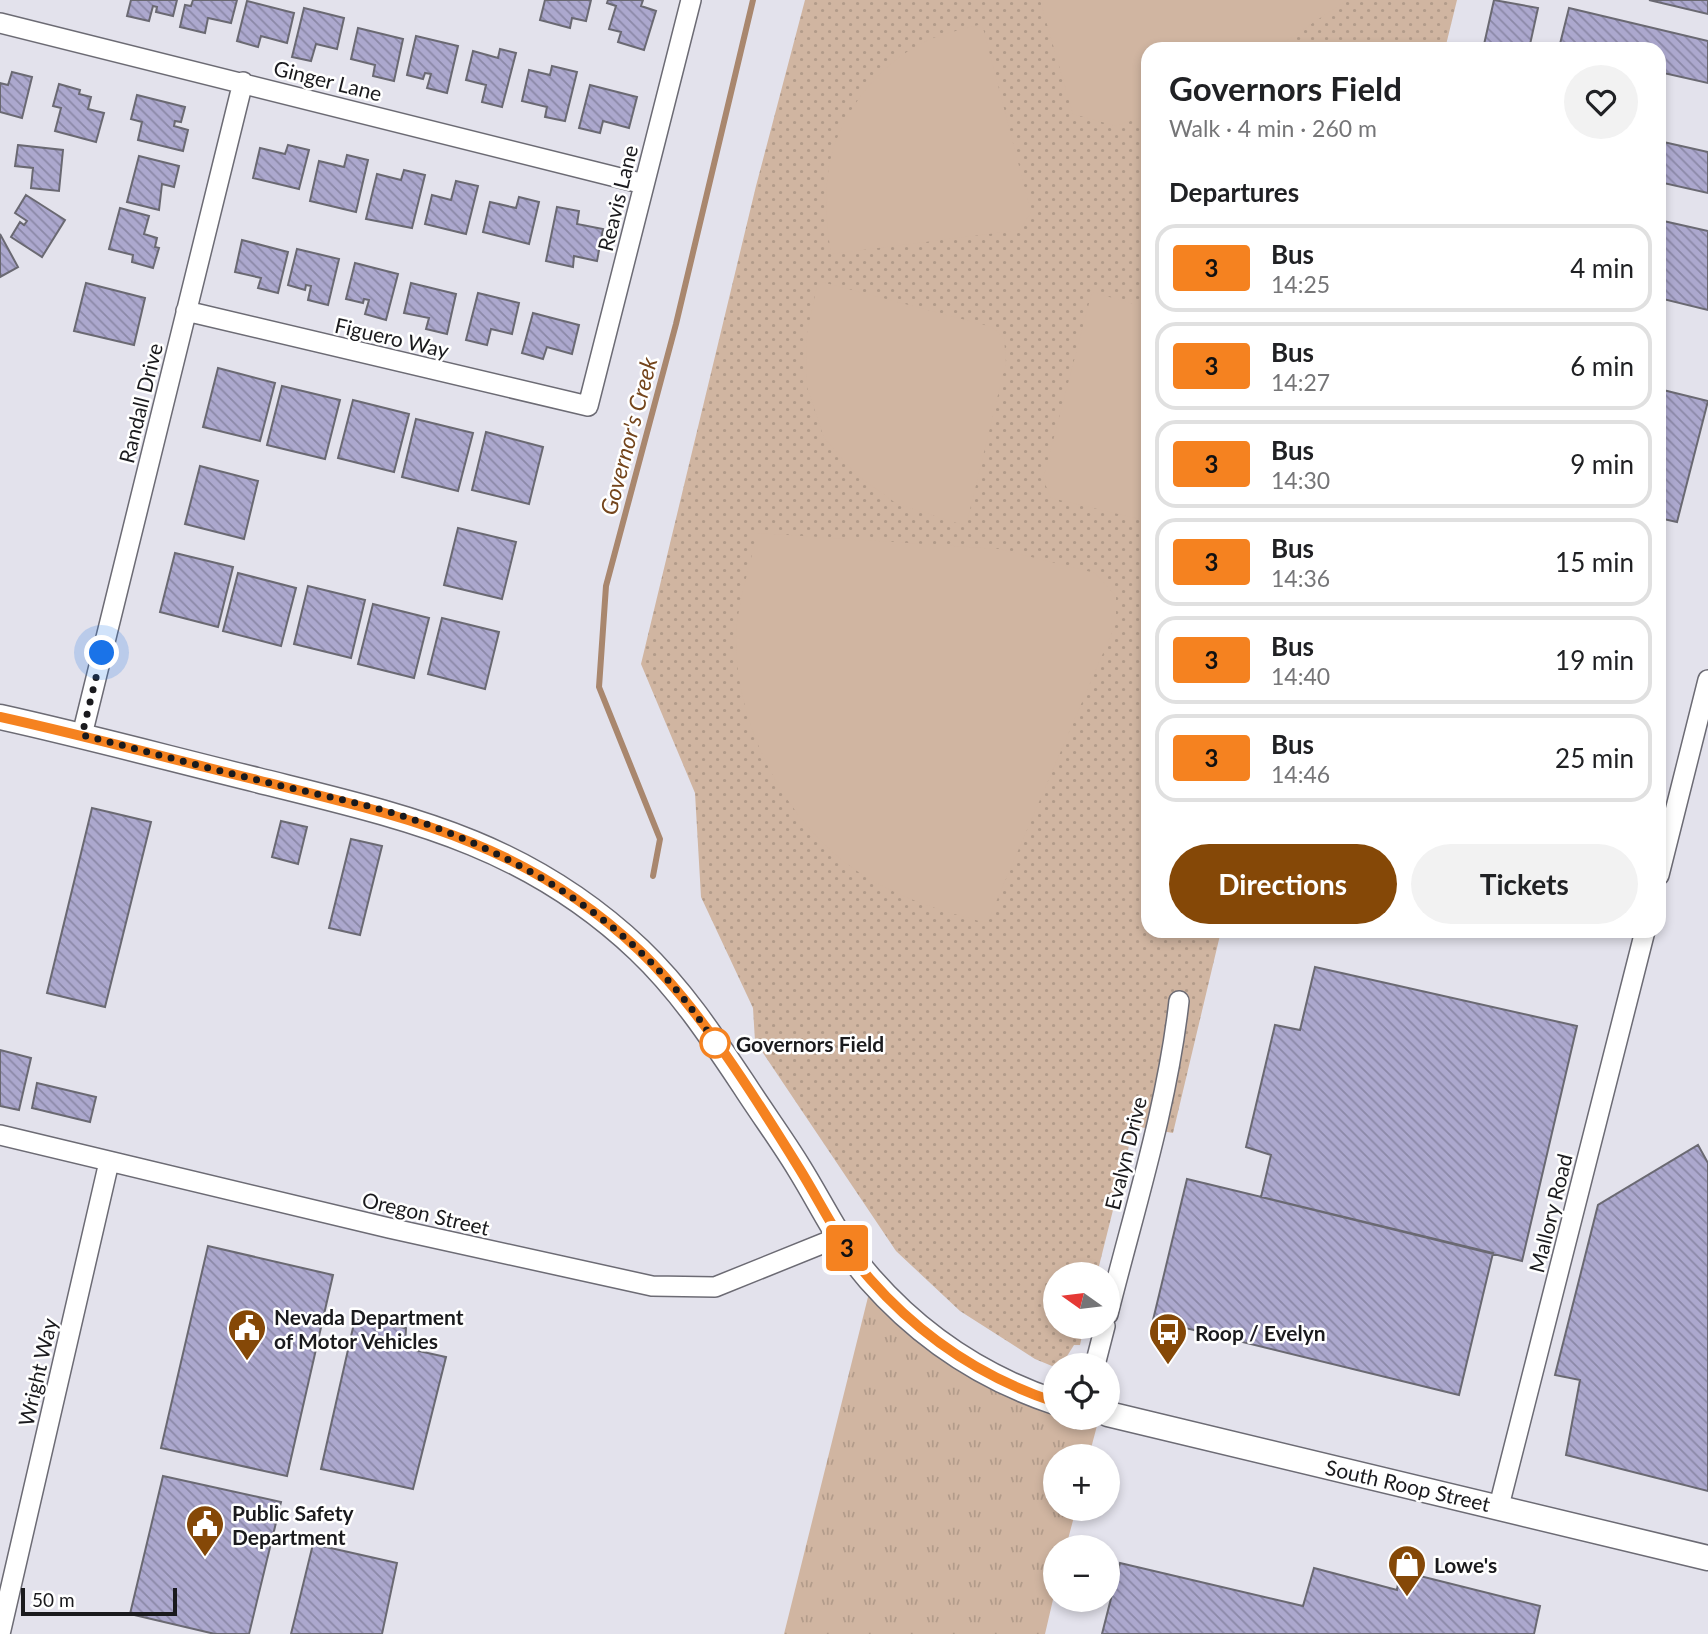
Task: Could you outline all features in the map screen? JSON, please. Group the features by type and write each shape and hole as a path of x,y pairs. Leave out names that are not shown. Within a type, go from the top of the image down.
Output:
{"street":[{"name":"Reavis Lane","path":"588,406 691,0"},
{"name":"Ginger Lane","path":"0,23 644,184"},
{"name":"Randall Drive","path":"82,735 243,82"},
{"name":"Figuero Way","path":"186,311 588,406"},
{"path":"1666,846 1708,680"},
{"path":"0,717 82,735 402,816 478,843 555,884 636,948 705,1025 797,1165 839,1237 868,1276 930,1336 1011,1387 1043,1398"},
{"name":"Mallory Road","path":"1499,1506 1643,938"},
{"name":"Evalyn Drive","path":"1120,1268 1174,1048 1179,1001"},
{"name":"Oregon Street","path":"0,1135 652,1286 715,1287 839,1237"},
{"name":"Wright Way","path":"0,1634 109,1162"},
{"name":"South Roop Street","path":"1120,1416 1708,1558"}],"green space":[{"name":"Governors Field","path":"805,0 1457,0 1447,42 1141,42 1141,938 1219,938 1173,1133 1134,1126 1100,1262 1043,1262 1043,1339 1081,1339 1080,1345 1074,1345 1069,1353 1043,1353 1043,1362 1035,1359 960,1311 896,1251 755,1041 753,1008 701,897 695,793 641,664 756,186"},
{"path":"1040,0 1347,0 1284,42 1141,42 1141,117 1116,126 1073,114"},
{"path":"982,24 1031,212 1020,230 831,254 826,214 828,174 832,153 850,112 877,77 912,49 937,37"},
{"path":"818,281 992,327 1004,338 1006,362 966,526 897,504 857,475 824,438 806,384 807,333"},
{"path":"1092,292 1141,306 1141,519 1051,498 1043,479"},
{"path":"757,533 999,549 1095,573 1116,596 1116,623 987,923 918,902 854,869 806,824 768,767 754,736 744,703 736,638 744,586"},
{"path":"872,1281 899,1310 1043,1392 1043,1430 1096,1430 1092,1444 1043,1444 1043,1521 1073,1521 1069,1535 1043,1535 1043,1612 1050,1612 1045,1634 784,1634"}],"building":[{"path":"131,0 177,0 173,16 156,12 157,7 153,6 149,21 127,16"},
{"path":"193,0 237,0 231,23 208,18 205,33 180,27 185,5 191,6"},
{"path":"545,0 591,0 586,21 572,18 570,28 540,20"},
{"path":"608,0 643,0 641,6 656,11 644,50 618,42 621,32 609,29 616,6 607,3"},
{"path":"1494,0 1538,8 1531,42 1485,42"},
{"path":"1649,0 1708,0 1708,14"},
{"path":"247,1 294,13 287,43 261,36 258,47 237,41"},
{"path":"304,8 344,18 337,49 316,44 311,61 292,57"},
{"path":"1569,8 1708,41 1708,83 1666,74 1666,42 1560,42"},
{"path":"358,28 403,39 394,81 373,76 375,65 351,59"},
{"path":"416,36 458,46 447,93 427,88 431,74 425,73 423,79 407,75"},
{"path":"500,49 516,53 502,107 482,102 486,85 466,80 473,51 498,58"},
{"path":"552,66 577,72 565,121 545,117 547,107 522,101 529,70 550,75"},
{"path":"12,72 32,77 22,118 0,112 0,83 8,85"},
{"path":"59,84 80,90 79,94 91,97 88,109 104,113 96,142 55,131 61,108 53,106"},
{"path":"590,85 637,97 629,128 603,121 600,133 579,128"},
{"path":"137,95 185,107 181,122 175,121 174,126 188,130 183,151 138,140 142,122 131,119"},
{"path":"1666,143 1708,152 1708,193 1666,184"},
{"path":"18,145 63,150 59,191 31,188 33,168 15,166"},
{"path":"288,145 309,150 299,189 253,178 260,148 285,154"},
{"path":"347,155 368,160 356,212 310,201 319,161 344,167"},
{"path":"139,156 179,166 174,187 162,184 159,210 127,202"},
{"path":"404,170 425,175 412,228 366,219 377,174 401,180"},
{"path":"456,181 478,186 466,234 425,224 432,195 451,200"},
{"path":"26,195 65,220 42,257 11,237 20,222 24,225 27,221 15,213"},
{"path":"519,197 539,202 529,244 483,232 490,202 516,208"},
{"path":"557,207 579,211 577,224 603,229 597,261 574,256 573,267 546,261"},
{"path":"120,208 149,216 144,234 157,238 155,247 159,248 153,268 132,262 133,255 109,249"},
{"path":"1666,222 1708,231 1708,310 1666,300"},
{"path":"0,234 18,267 0,277"},
{"path":"242,240 288,252 278,293 258,288 261,278 235,272"},
{"path":"297,249 339,259 328,305 308,300 311,286 306,285 305,290 288,285"},
{"path":"355,263 398,274 386,320 365,314 369,300 364,299 363,303 346,299"},
{"path":"86,283 145,298 134,345 74,331"},
{"path":"411,283 456,294 447,334 426,329 429,318 404,313"},
{"path":"478,293 519,303 512,334 491,329 487,345 466,340"},
{"path":"533,313 579,325 572,354 547,347 543,359 522,353"},
{"path":"218,368 275,383 260,441 203,427"},
{"path":"282,386 340,400 325,459 267,445"},
{"path":"1666,391 1708,401 1677,522 1666,520"},
{"path":"353,400 409,414 394,472 338,458"},
{"path":"416,419 473,433 458,491 402,477"},
{"path":"486,432 543,447 529,504 472,490"},
{"path":"200,466 258,481 244,539 185,524"},
{"path":"458,528 516,542 502,599 444,585"},
{"path":"175,553 233,567 218,627 160,612"},
{"path":"238,573 296,588 281,646 223,631"},
{"path":"308,586 365,600 351,658 294,644"},
{"path":"373,604 429,618 414,678 358,664"},
{"path":"442,618 499,632 485,689 428,674"},
{"path":"92,808 151,822 105,1007 47,993"},
{"path":"281,821 307,827 298,864 272,857"},
{"path":"351,839 382,846 360,935 329,928"},
{"path":"1315,967 1577,1026 1522,1261 1261,1197 1271,1155 1246,1147 1275,1025 1300,1030"},
{"path":"0,1050 31,1058 19,1110 0,1106"},
{"path":"37,1083 96,1097 90,1122 32,1108"},
{"path":"1698,1145 1708,1163 1708,1491 1566,1455 1580,1380 1555,1375 1598,1205"},
{"path":"1187,1179 1493,1253 1459,1395 1153,1320"},
{"name":"Nevada Department of Motor Vehicles","path":"208,1246 333,1275 287,1476 161,1448"},
{"path":"355,1319 406,1328 405,1348 446,1357 413,1489 321,1469"},
{"name":"Public Safety Department","path":"163,1476 281,1502 249,1634 215,1634 130,1614"},
{"path":"313,1544 397,1563 382,1634 291,1634"},
{"name":"Lowe's","path":"1120,1563 1303,1606 1314,1568 1397,1590 1400,1571 1540,1606 1534,1634 1102,1634 1108,1612 1120,1612"}],"waterway":[{"name":"Governor's Creek","path":"653,876 660,839 599,687 606,586 676,324 753,0"}],"bus line":[{"name":"3","path":"0,717 82,735 402,816 478,843 555,884 636,948 705,1025 797,1165 839,1237 868,1276 899,1310 930,1336 975,1367 1011,1387 1043,1398"}],"place":[{"name":"Governors Field","path":"715,1043"},
{"name":"Nevada Department of Motor Vehicles","path":"247,1362"},
{"name":"Roop / Evelyn","path":"1168,1366"},
{"name":"Public Safety Department","path":"205,1558"},
{"name":"Lowe's","path":"1407,1598"}],"route":[{"path":"102,653 82,735 402,816 478,843 555,884 606,922 640,951 683,998 705,1025 715,1043"}]}
